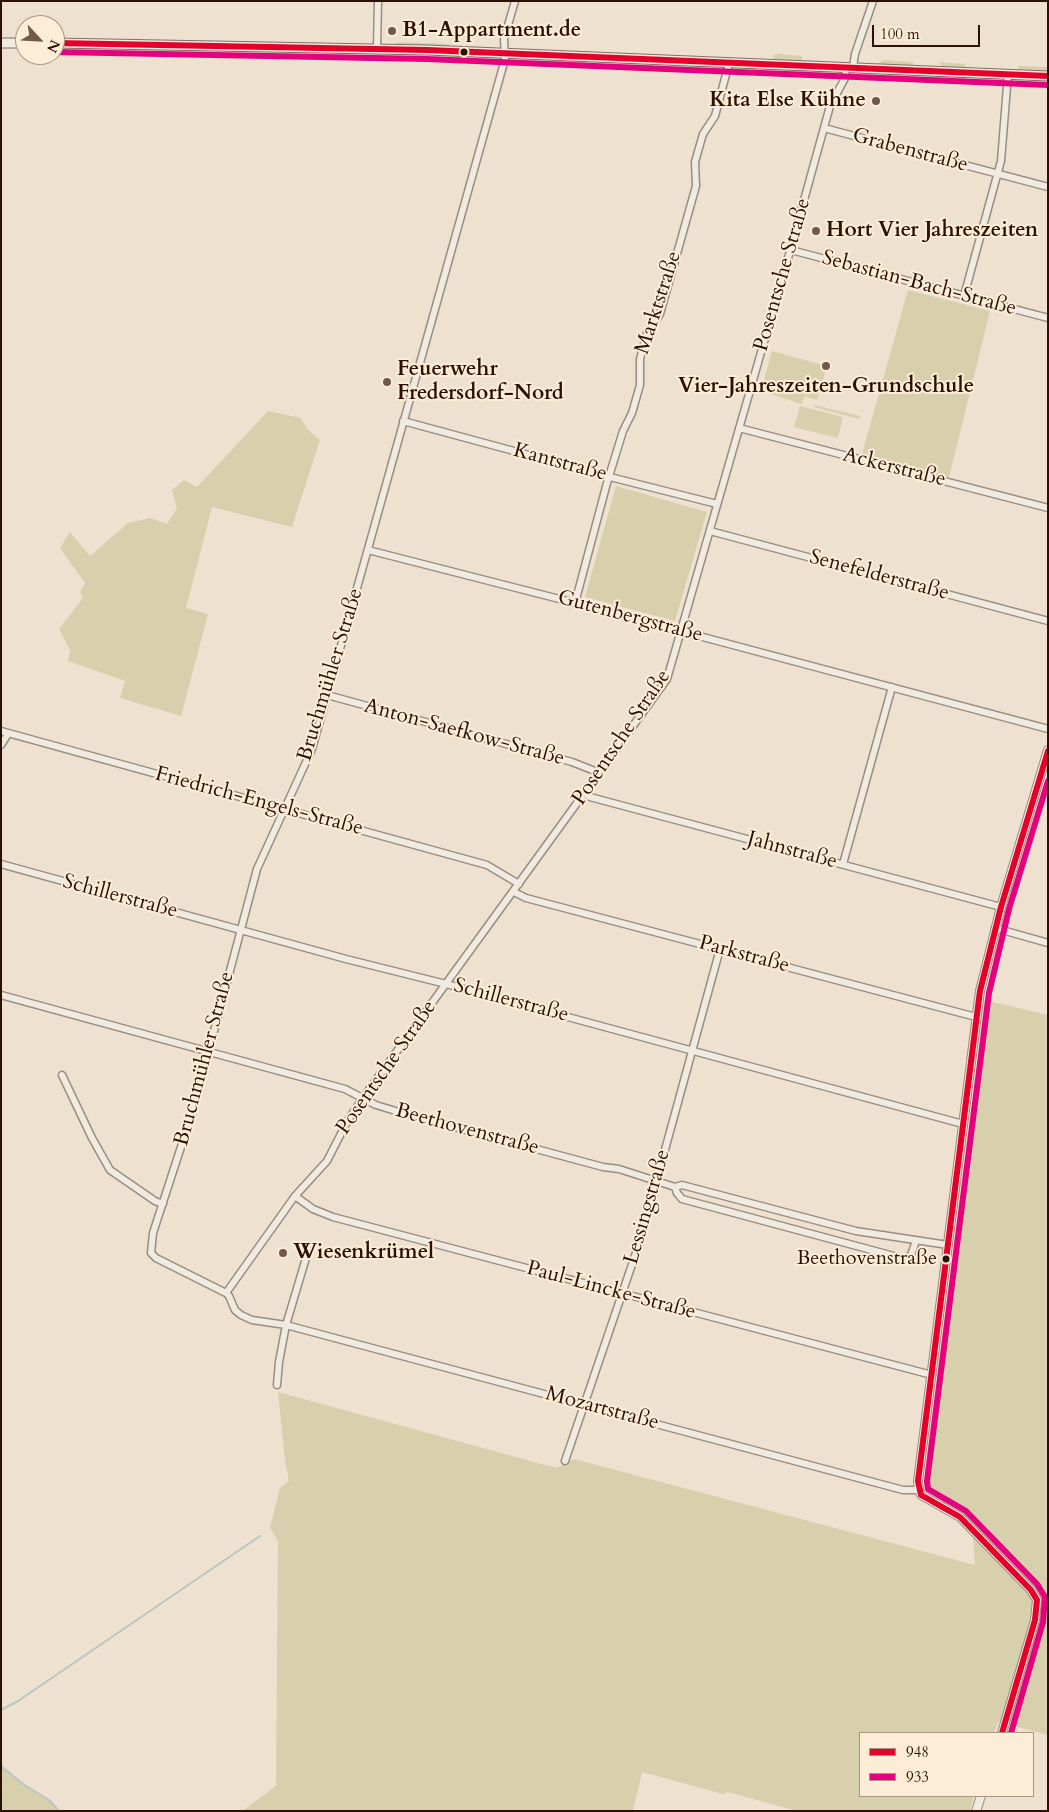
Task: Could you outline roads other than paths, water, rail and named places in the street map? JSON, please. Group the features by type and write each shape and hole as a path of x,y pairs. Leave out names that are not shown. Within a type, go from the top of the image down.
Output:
{"main road":[{"path":"1,42 15,43"},
{"path":"65,43 377,48 1048,76"}],"street":[{"path":"377,48 378,1"},
{"name":"Bruchmühler Straße","path":"226,1293 156,1258 151,1253 153,1232 193,1110 207,1051 257,869 308,760 505,53 506,31 515,1"},
{"name":"Posentsche Straße","path":"226,1293 295,1196 327,1161 345,1126 363,1098 667,679 791,250 830,106 850,67 873,1"},
{"name":"Marktstraße","path":"575,603 623,431 632,414 640,385 639,364 645,342 650,328 660,314 696,186 695,162 703,134 715,116 729,63"},
{"name":"Grabenstraße","path":"964,296 1001,161 1008,74"},
{"name":"Grabenstraße","path":"824,128 1048,187"},
{"name":"Sebastian-Bach-Straße","path":"791,250 1048,318"},
{"name":"Kantstraße","path":"403,421 717,504"},
{"name":"Ackerstraße","path":"739,428 1048,508"},
{"name":"Senefelderstraße","path":"710,531 1048,621"},
{"name":"Gutenbergstraße","path":"368,550 1048,729"},
{"path":"843,864 892,687"},
{"name":"Anton-Saefkow-Straße","path":"327,695 572,762 600,773"},
{"name":"Friedrich-Engels-Straße","path":"1,745 5,732 487,865 519,884"},
{"path":"1002,1732 1035,1620 1037,1600 1031,1590 960,1517 921,1495 918,1481 976,1017 983,975 1001,907 1048,750"},
{"name":"Jahnstraße","path":"584,793 590,797 1001,907"},
{"name":"Schillerstraße","path":"1,864 963,1124"},
{"name":"Parkstraße","path":"514,892 526,898 976,1017"},
{"path":"995,928 1048,943"},
{"name":"Lessingstraße","path":"565,1461 640,1241 720,948"},
{"name":"Beethovenstraße","path":"1,995 345,1089 376,1105 399,1112 619,1170 675,1187 682,1185 856,1231 948,1245"},
{"path":"62,1075 92,1138 110,1170 155,1201 163,1204"},
{"name":"Beethovenstraße","path":"675,1187 682,1199 905,1259 911,1255 916,1240"},
{"name":"Paul-Lincke-Straße","path":"295,1196 313,1209 333,1217 932,1375"},
{"path":"277,1385 286,1326 306,1258"},
{"path":"226,1293 240,1315 266,1323 286,1326"},
{"name":"Mozartstraße","path":"286,1326 903,1490 919,1490"},
{"path":"976,1811 981,1797"}],"waterway":[{"path":"1,1710 18,1701 260,1536"},
{"path":"1,1766 23,1784 49,1800 59,1811"}],"place":[{"name":"B1-Appartment.de","path":"392,31"},
{"name":"Kita Else Kühne","path":"876,101"},
{"name":"Hort Vier Jahreszeiten","path":"816,231"},
{"name":"Vier-Jahreszeiten-Grundschule","path":"826,366"},
{"name":"Feuerwehr Fredersdorf-Nord","path":"387,382"},
{"name":"Wiesenkrümel","path":"283,1253"},
{"name":"Beethovenstraße","path":"946,1259"}]}
